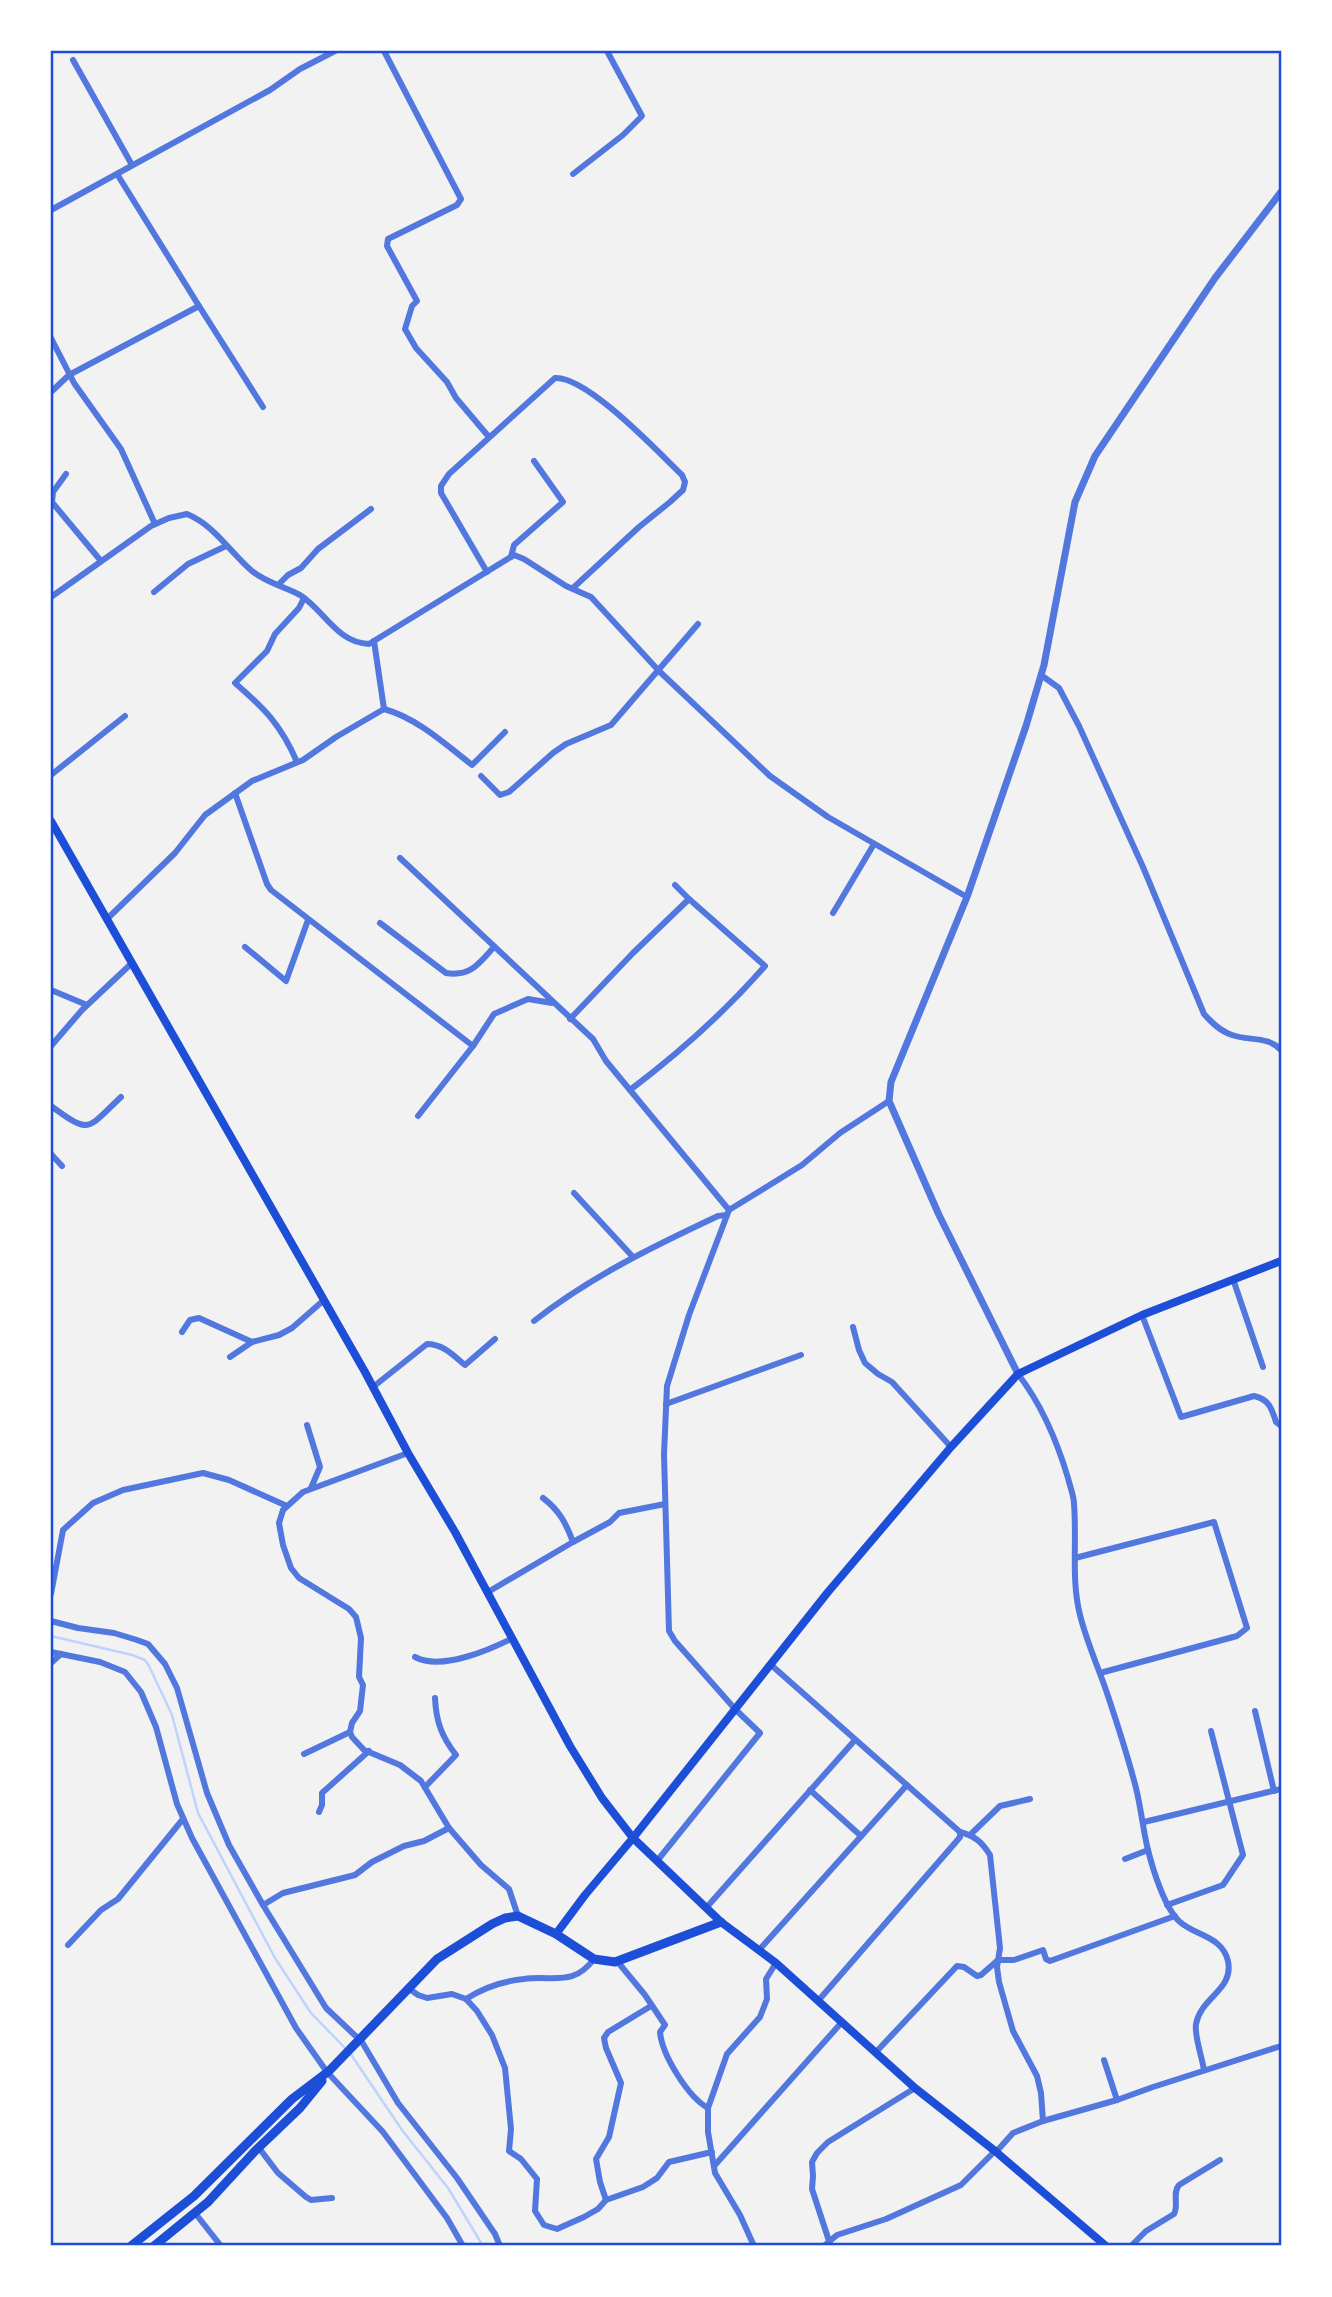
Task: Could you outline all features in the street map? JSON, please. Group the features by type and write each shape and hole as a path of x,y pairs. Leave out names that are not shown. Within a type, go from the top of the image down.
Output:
{"main road":[{"path":"51,821 373,1387 595,1788 633,1838 721,1922 776,1962 915,2088 1106,2246"},
{"path":"556,1934 828,1591 951,1447 1018,1374 1142,1315 1281,1261"},
{"path":"131,2246 194,2196 292,2099 327,2073 361,2040 437,1959 464,1940 505,1918 518,1916 556,1934 594,1959 617,1961 721,1922"},
{"path":"154,2246 228,2182 258,2148 300,2108 327,2073"}],"street":[{"path":"51,210 270,90 300,69 335,51"},
{"path":"384,51 461,199 457,205 388,239 387,246 417,301 412,306 405,329 416,348 447,382 456,398 489,437"},
{"path":"573,174 623,135 642,116 607,51"},
{"path":"73,60 132,165"},
{"path":"117,174 263,407"},
{"path":"1203,2070 1202,2052 1195,2030 1196,2021 1200,2010 1227,1981 1230,1974 1226,1954 1218,1943 1188,1928 1167,1905 1148,1850 1136,1787 1079,1613 1074,1501 1065,1468 1047,1420 1018,1374 939,1215 889,1101 891,1082 967,897 1041,675 1075,502 1095,456 1130,401 1215,278 1281,192"},
{"path":"51,392 69,375 199,306"},
{"path":"51,338 69,375 121,449 155,524"},
{"path":"487,572 441,493 441,486 449,474 555,378 564,378 610,407 682,475 685,486 573,589"},
{"path":"511,557 514,545 563,502 534,461"},
{"path":"66,474 53,492 52,502 101,561"},
{"path":"278,584 301,568 318,549 371,509"},
{"path":"51,597 155,524 187,514 207,524 254,573 304,598 348,638 369,644 514,555 591,597 659,671 770,776 828,817 967,897"},
{"path":"154,592 188,565 226,546"},
{"path":"297,762 286,738 271,716 235,683 267,651 275,634 299,608 304,598"},
{"path":"481,776 496,794 509,792 566,744 611,725 698,624"},
{"path":"374,641 384,709"},
{"path":"1041,675 1059,688 1079,726 1143,867 1203,1014 1217,1027 1233,1036 1273,1042 1281,1047"},
{"path":"107,919 174,853 205,815 252,781 297,762 384,709 400,713 472,765 505,732"},
{"path":"51,775 125,716"},
{"path":"235,793 267,884 277,896 473,1046"},
{"path":"833,913 874,844"},
{"path":"400,858 593,1039 606,1061 728,1212"},
{"path":"630,1090 664,1065 733,1004 765,966 675,886"},
{"path":"570,1018 689,899"},
{"path":"245,947 286,981 308,919"},
{"path":"380,923 446,973 458,975 473,969 494,947"},
{"path":"51,1046 87,1005 132,963"},
{"path":"51,990 87,1005"},
{"path":"418,1116 473,1046 494,1014 528,999 554,1003"},
{"path":"51,1106 83,1127 92,1124 121,1097"},
{"path":"534,1321 633,1257 728,1212 802,1165 840,1133 889,1101"},
{"path":"51,1154 62,1166"},
{"path":"574,1193 633,1257"},
{"path":"657,1861 760,1733 735,1709 669,1631 664,1454 667,1387 689,1315 728,1212"},
{"path":"1233,1279 1263,1367"},
{"path":"230,1357 252,1342 279,1335 292,1328 324,1300"},
{"path":"1142,1315 1181,1417 1254,1396 1263,1397 1272,1408 1276,1422 1281,1426"},
{"path":"182,1332 190,1320 199,1318 252,1342"},
{"path":"853,1328 865,1363 892,1382 951,1447"},
{"path":"373,1387 427,1344 443,1348 465,1365 495,1339"},
{"path":"666,1404 801,1355"},
{"path":"307,1425 320,1467 310,1489"},
{"path":"408,1453 303,1492 283,1510 279,1523 283,1545 291,1568 299,1578 349,1609 356,1617 361,1638 359,1677 363,1685 360,1711 350,1731 352,1737 369,1752 400,1765 421,1781 449,1828 481,1865 509,1889 518,1916"},
{"path":"51,1594 65,1526 93,1503 123,1490 203,1474 242,1485 288,1506"},
{"path":"543,1498 565,1522 573,1542"},
{"path":"488,1592 610,1522 619,1513 665,1504"},
{"path":"1075,1558 1214,1522 1247,1628 1237,1636 1100,1673"},
{"path":"51,1621 114,1633 148,1644 165,1664 177,1688 207,1793 229,1845 263,1905 326,2008 361,2040 398,2103 457,2178 495,2234 500,2246"},
{"path":"415,1657 421,1660 456,1660 488,1651 513,1638"},
{"path":"51,1652 100,1662 125,1671 141,1692 156,1727 183,1819 296,2028 327,2073 383,2132 447,2218 464,2246"},
{"path":"51,1663 61,1654"},
{"path":"770,1664 960,1832 984,1844 990,1856 1000,1948 997,1968 999,1982 1013,2031 1037,2076 1043,2121"},
{"path":"425,1787 456,1755 442,1737 435,1699"},
{"path":"1144,1822 1278,1790 1255,1711"},
{"path":"304,1754 350,1731"},
{"path":"1167,1905 1223,1885 1244,1855 1211,1731"},
{"path":"706,1908 855,1740"},
{"path":"319,1811 322,1793 369,1752"},
{"path":"760,1949 907,1785"},
{"path":"810,1790 861,1836"},
{"path":"970,1835 1000,1806 1011,1801 1030,1799"},
{"path":"68,1945 101,1910 118,1899 183,1819"},
{"path":"263,1905 283,1893 355,1875 372,1862 449,1828"},
{"path":"818,2001 955,1843 960,1832"},
{"path":"1125,1859 1148,1850"},
{"path":"876,2052 957,1966 964,1967 977,1976 998,1960 1014,1960 1043,1950 1046,1959 1050,1961 1175,1916"},
{"path":"466,1999 497,1984 581,1974 594,1959"},
{"path":"617,1961 666,2025 660,2032 660,2040 675,2070 696,2102 708,2108"},
{"path":"754,2246 740,2215 715,2173 708,2132 708,2108 727,2054 760,2017 767,1999 766,1979 776,1962"},
{"path":"408,1988 427,1998 452,1994 466,1999 492,2035 505,2068 511,2129 509,2151 521,2159 537,2179 535,2211 544,2225 557,2229 598,2209 606,2200 643,2188 657,2178 669,2162 712,2152"},
{"path":"606,2200 596,2159 609,2137 621,2082 604,2038 608,2032 651,2006"},
{"path":"715,2165 842,2022"},
{"path":"915,2088 828,2142 817,2153 812,2162 812,2189 827,2244 837,2235 886,2219 961,2185 1013,2133 1043,2121 1117,2100 1281,2046"},
{"path":"1104,2060 1117,2100"},
{"path":"258,2148 278,2173 306,2197 311,2200 332,2198"},
{"path":"1131,2246 1146,2231 1174,2214 1175,2190 1179,2185 1220,2160"},
{"path":"195,2213 221,2246"}],"waterway":[{"path":"51,1636 145,1660 172,1715 198,1813 275,1958 311,2013 346,2049"},
{"path":"350,2053 402,2130 448,2188 483,2246"}]}
